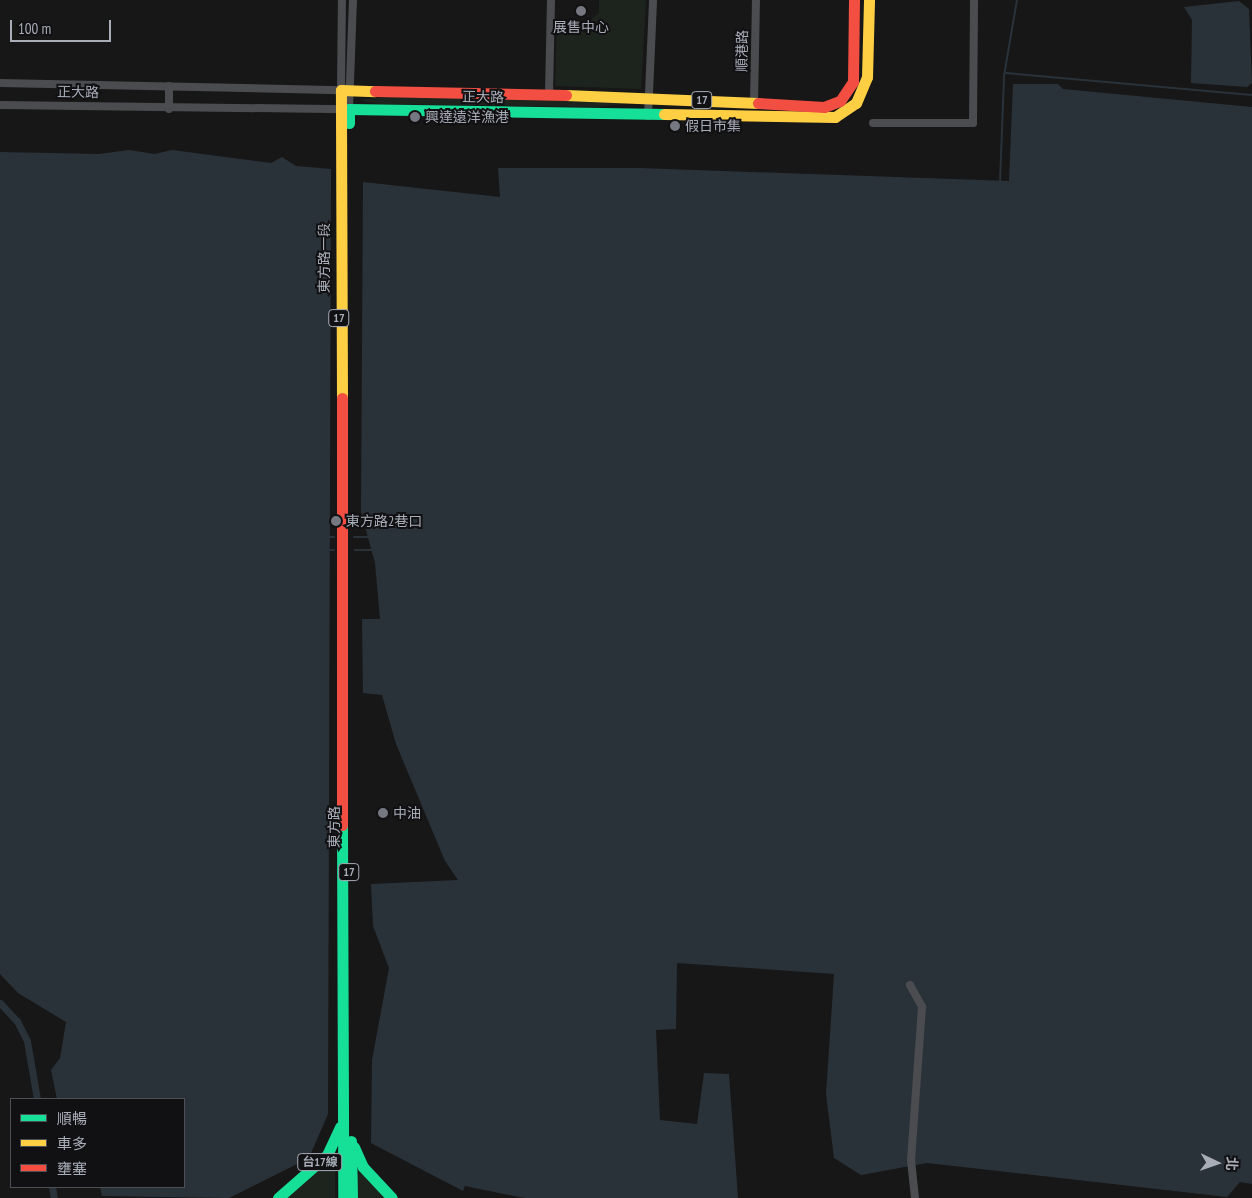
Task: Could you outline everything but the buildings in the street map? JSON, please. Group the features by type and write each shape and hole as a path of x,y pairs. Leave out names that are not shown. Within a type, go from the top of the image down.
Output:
{"main road":[{"name":"正大路","path":"346,90 648,97 819,107 844,98 854,75 854,0"},
{"name":"正大路","path":"345,109 809,119 841,114 856,103 867,77 870,0"},
{"name":"東方路一段","path":"343,546 346,90"},
{"name":"東方路","path":"343,546 343,1198"},
{"name":"東方路","path":"343,546 352,1198"},
{"name":"台17線","path":"278,1198 307,1177 327,1155 343,1112"},
{"path":"351,1142 363,1167 392,1198"}],"street":[{"name":"東方路一段","path":"342,0 346,90"},
{"name":"東方路一段","path":"346,90 353,0"},
{"path":"549,95 551,0"},
{"path":"648,116 653,0"},
{"name":"順港路","path":"754,104 756,0"},
{"path":"872,123 973,123 974,0"},
{"name":"正大路","path":"0,83 346,90"},
{"path":"169,109 170,86"},
{"name":"正大路","path":"0,105 169,109 345,109"},
{"path":"910,985 922,1008 911,1160 914,1198"}],"shaded area":[{"path":"599,0 646,0 641,89 555,86 557,22 587,23 599,13"},
{"path":"1239,1 1249,9 1252,83 1247,87 1191,83 1192,20 1184,7"},
{"path":"1013,84 1058,84 1063,89 1252,107 1252,1184 1240,1182 1227,1197 927,1163 861,1175 834,1158 826,1094 834,974 677,963 676,1029 656,1030 660,1120 697,1124 704,1073 729,1074 738,1198 524,1198 465,1186 463,1191 371,1143 372,1060 389,968 373,926 371,884 458,880 445,861 396,744 382,695 363,693 362,619 380,619 375,563 361,512 363,182 500,197 498,168 639,168 1009,181"},
{"path":"403,95 641,102 596,107 378,104 359,100"},
{"path":"129,150 155,154 172,150 271,163 282,157 296,166 331,169 328,1114 309,1158 229,1198 102,1196 100,1188 185,1188 185,1098 57,1098 51,1070 60,1058 66,1022 18,993 0,974 0,152 99,154"},
{"path":"330,1160 335,1161 335,1198 284,1198"},
{"path":"361,1172 387,1198 357,1198 357,1175"}],"waterway":[{"path":"1000,182 1004,76 1017,0"},
{"path":"1006,73 1252,95"},
{"path":"326,537 334,537"},
{"path":"354,537 370,537"},
{"path":"326,550 334,550"},
{"path":"355,550 372,550"},
{"path":"0,1003 17,1021 27,1041 37,1098"},
{"path":"52,1188 54,1198"}],"traffic: fast":[{"path":"349,123 349,109 664,114"},
{"path":"342,825 343,1198"},
{"path":"278,1198 327,1155 340,1127"},
{"path":"351,1141 352,1198"},
{"path":"354,1147 363,1167 392,1198"}],"traffic: slow":[{"path":"664,114 835,117 856,103 867,77 869,0"},
{"path":"342,398 341,90 375,91"},
{"path":"566,95 758,103"}],"traffic: jam":[{"path":"758,103 824,107 840,101 853,82 854,0"},
{"path":"375,91 566,95"},
{"path":"342,398 342,825"}],"place":[{"name":"展售中心","path":"581,11"},
{"name":"興達遠洋漁港","path":"415,117"},
{"name":"假日市集","path":"675,126"},
{"name":"東方路2巷口","path":"336,521"},
{"name":"中油","path":"383,813"}]}
